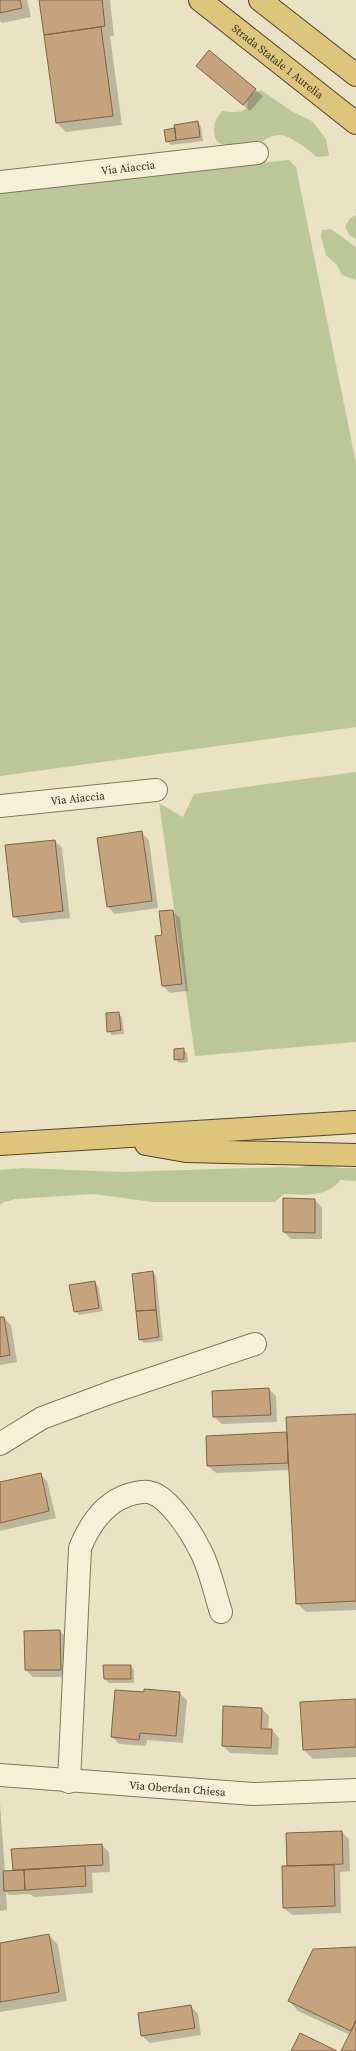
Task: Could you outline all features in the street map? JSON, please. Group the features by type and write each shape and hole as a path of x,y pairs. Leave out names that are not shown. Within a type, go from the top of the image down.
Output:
{"highway":[{"name":"Strada Statale 1 Aurelia","path":"200,0 356,123"},
{"path":"260,0 356,75"},
{"path":"0,1144 354,1122"},
{"path":"108,1138 186,1151 356,1154"}],"street":[{"name":"Via Aiaccia","path":"0,182 257,153"},
{"name":"Via Aiaccia","path":"0,806 156,790"},
{"path":"0,1444 42,1418 112,1392 255,1344"},
{"path":"69,1782 80,1548 88,1529 102,1513 118,1498 138,1492 152,1492 164,1501 177,1514 200,1549 221,1612"},
{"name":"Via Oberdan Chiesa","path":"0,1775 69,1782 253,1794 356,1790"}],"green space":[{"path":"261,90 293,112 312,121 326,139 329,156 317,157 294,140 280,135 271,136 258,144 249,146 232,147 218,142 214,135 214,125 222,111 242,111 248,107 248,100 250,96"},
{"path":"289,160 296,167 356,463 356,727 0,776 0,191"},
{"path":"356,215 356,239 349,235 345,226 350,218"},
{"path":"331,229 356,247 356,280 342,275 337,265 326,255 321,237 322,230"},
{"path":"356,772 356,1042 195,1056 159,803 183,817 194,794"},
{"path":"316,1163 340,1168 356,1168 356,1181 340,1180 329,1190 315,1194 284,1194 275,1202 152,1202 94,1194 16,1199 4,1202 0,1205 0,1170 23,1168 122,1172 283,1167 297,1168"}],"building":[{"path":"0,0 20,0 22,8 0,13"},
{"path":"39,0 102,0 105,26 44,35"},
{"path":"101,27 113,116 56,123 44,35"},
{"path":"209,50 256,89 243,105 196,66"},
{"path":"198,121 200,137 176,140 174,125"},
{"path":"175,128 176,140 166,142 164,130"},
{"path":"142,831 152,901 107,907 97,838"},
{"path":"55,840 63,911 13,917 5,845"},
{"path":"173,910 182,984 162,986 155,936 162,935 159,911"},
{"path":"119,1012 121,1030 107,1032 106,1013"},
{"path":"184,1048 184,1059 174,1060 174,1049"},
{"path":"283,1198 315,1199 315,1233 283,1232"},
{"path":"153,1271 156,1310 136,1311 132,1274"},
{"path":"95,1281 99,1308 74,1312 69,1285"},
{"path":"156,1310 159,1337 139,1340 136,1311"},
{"path":"0,1317 4,1317 10,1355 0,1357"},
{"path":"269,1388 271,1415 213,1417 212,1391"},
{"path":"356,1414 356,1601 296,1604 286,1417"},
{"path":"287,1432 288,1463 207,1466 206,1436"},
{"path":"41,1473 49,1511 0,1523 0,1482"},
{"path":"60,1630 61,1670 25,1670 24,1631"},
{"path":"103,1665 131,1665 131,1679 104,1679"},
{"path":"144,1689 180,1692 176,1736 140,1733 139,1740 111,1737 115,1690 144,1692"},
{"path":"356,1699 356,1747 303,1750 300,1702"},
{"path":"223,1706 262,1708 261,1729 272,1729 271,1748 222,1746"},
{"path":"342,1831 343,1864 287,1866 286,1833"},
{"path":"102,1844 103,1865 13,1870 11,1849"},
{"path":"334,1865 335,1906 283,1908 282,1866"},
{"path":"85,1866 86,1886 25,1890 24,1870"},
{"path":"24,1870 25,1890 4,1891 3,1871"},
{"path":"49,1934 59,1992 0,2002 0,1943"},
{"path":"356,1947 356,2020 351,2031 288,2001 313,1949"},
{"path":"191,2005 195,2028 141,2036 138,2013"},
{"path":"356,2020 356,2051 341,2051 351,2031"},
{"path":"300,2033 337,2051 291,2051"}]}
